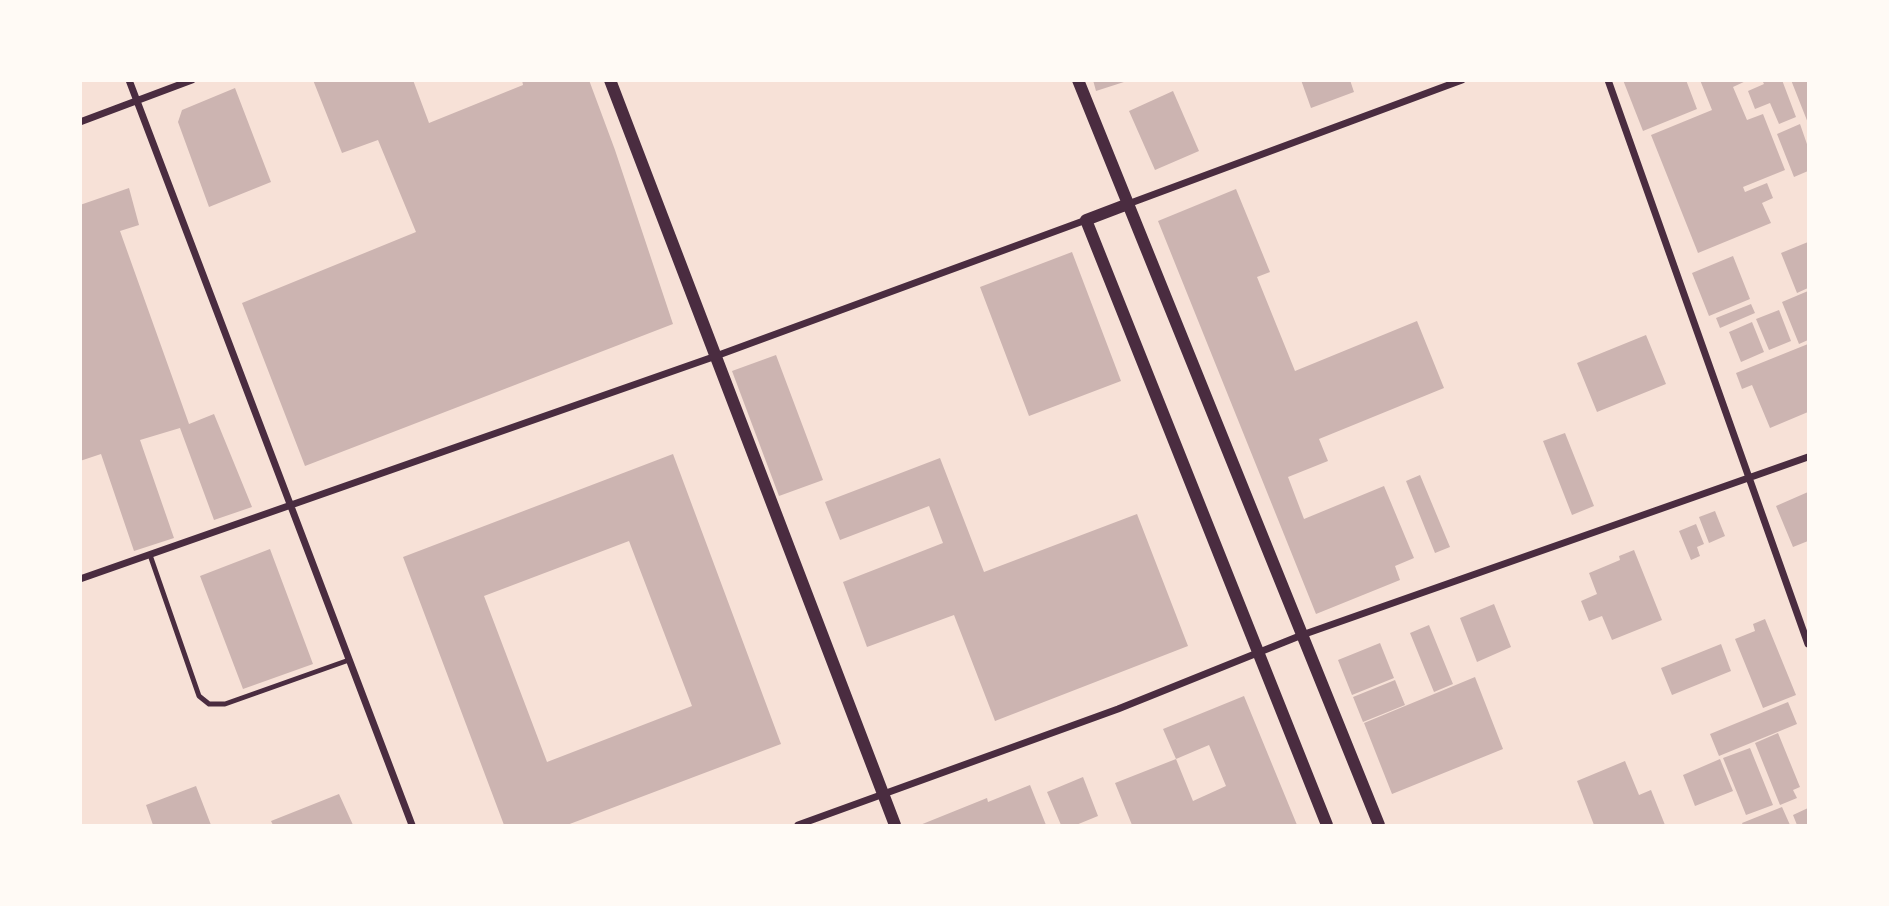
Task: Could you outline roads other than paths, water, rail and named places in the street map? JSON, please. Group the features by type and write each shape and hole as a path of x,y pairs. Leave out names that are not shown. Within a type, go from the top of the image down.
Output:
{"street":[{"path":"129,80 412,825"},
{"path":"80,122 192,80"},
{"path":"610,80 895,825"},
{"path":"1078,80 1379,825"},
{"path":"80,579 716,356 1462,80"},
{"path":"1608,80 1808,644"},
{"path":"1086,220 1327,825"},
{"path":"799,825 1118,709 1302,635 1808,457"}],"lane":[{"path":"150,555 199,696 209,704 225,704 349,660"}]}
